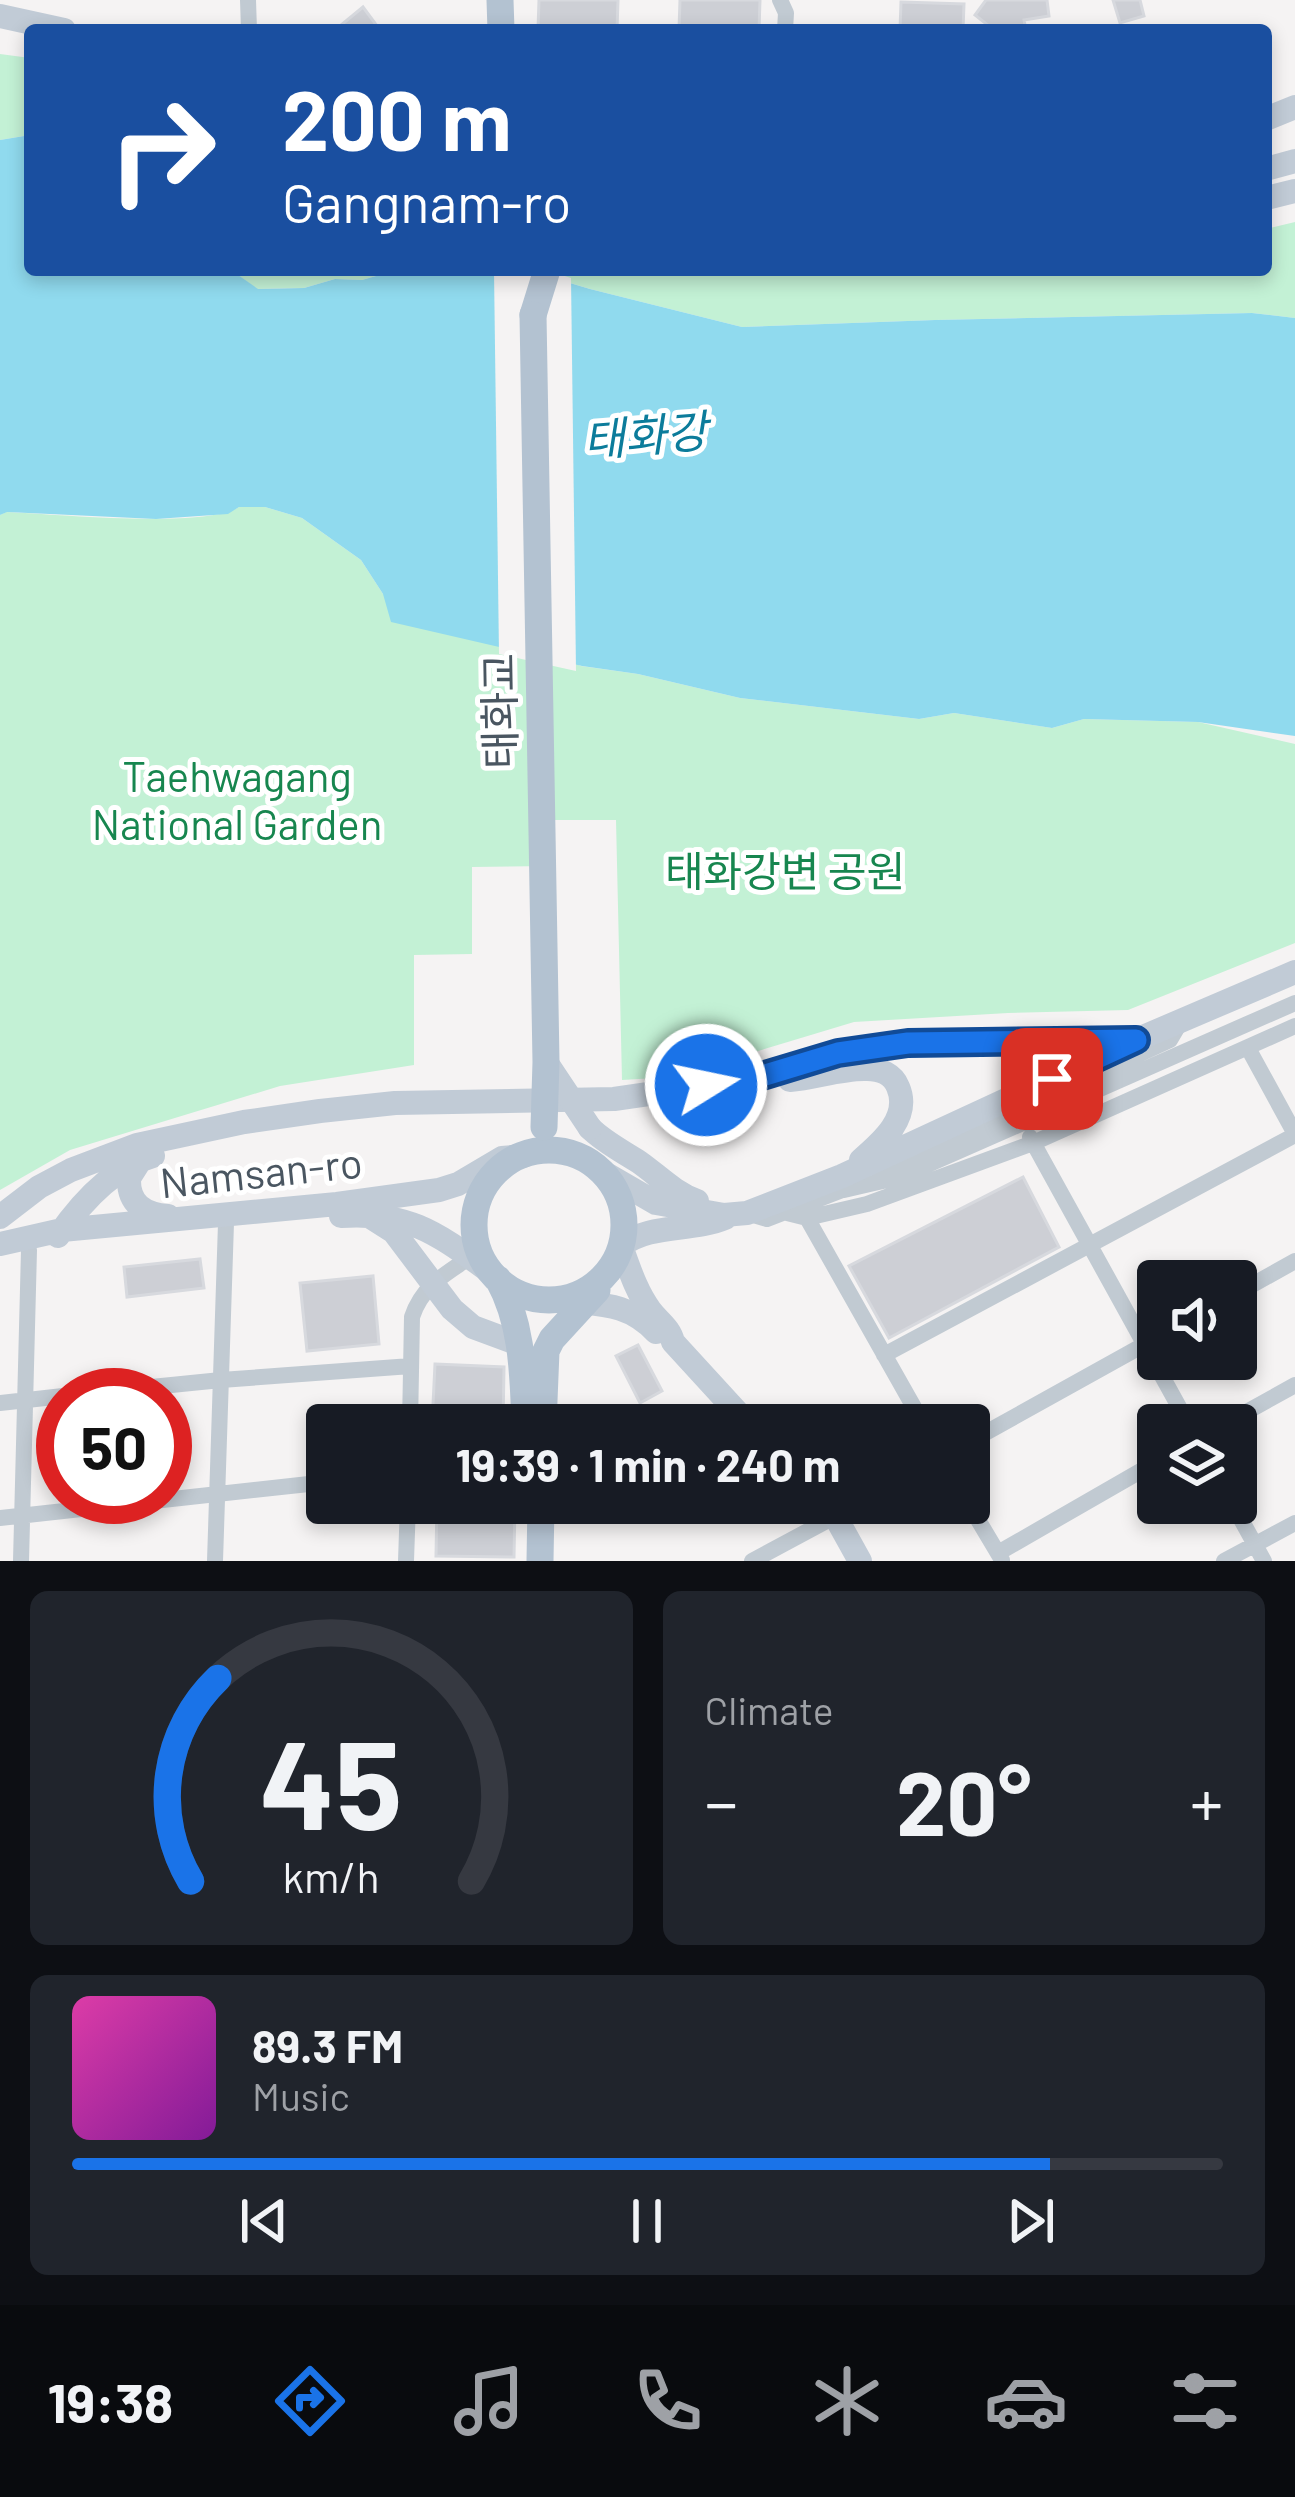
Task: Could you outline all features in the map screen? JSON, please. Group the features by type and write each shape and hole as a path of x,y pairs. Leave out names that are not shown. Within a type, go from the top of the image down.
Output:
{"main road":[{"path":"0,16 37,24"},
{"name":"태화교","path":"533,276 546,1061 537,1144"},
{"path":"533,315 545,276"},
{"path":"621,1246 657,1231 706,1226 843,1183 1136,1040 1295,971"},
{"path":"0,1217 39,1187 137,1144 244,1122 394,1103 614,1099 752,1079 838,1053 908,1043 1136,1040"},
{"path":"546,1061 600,1138 642,1164 674,1192 740,1214"},
{"path":"752,1079 790,1080 864,1068 881,1070 893,1079 901,1091 896,1123 843,1183"},
{"path":"69,1236 108,1179 141,1159 212,1142 244,1122"},
{"path":"474,1254 476,1209 483,1191 508,1162 537,1144 592,1163 610,1180 622,1203 625,1228 619,1254 546,1351 544,1404"},
{"name":"Namsan-ro","path":"0,1244 38,1233 69,1236 440,1190 537,1144"},
{"path":"141,1159 129,1178 138,1207 147,1213 188,1218"},
{"path":"69,1236 62,1209 71,1170"},
{"path":"599,1170 656,1203 740,1214"},
{"path":"0,1259 69,1236 338,1216 400,1219 422,1225 474,1254 497,1278 522,1294 618,1307 640,1316 663,1340 673,1342"},
{"path":"370,1217 394,1232 452,1309 473,1327 519,1344"},
{"path":"621,1246 651,1312 730,1404"},
{"path":"552,1299 587,1290 604,1276"},
{"path":"497,1278 515,1317 523,1404"},
{"path":"524,1524 524,1561"},
{"path":"540,1561 541,1524"},
{"path":"838,1524 860,1561"}],"street":[{"path":"843,1183 900,1177 1295,1003"},
{"path":"740,1214 767,1219 787,1213 843,1183 1171,1040 1180,1022"},
{"path":"787,1213 807,1218 867,1204 1034,1143 1295,1026"},
{"path":"884,1355 1295,1134 1248,1048"},
{"path":"1022,1122 1090,1246 1137,1319"},
{"path":"807,1218 912,1404"},
{"path":"215,1561 226,1223"},
{"path":"21,1561 34,1249"},
{"path":"410,1404 416,1303 426,1288 474,1254"},
{"path":"1257,1282 1295,1261"},
{"path":"990,1430 1137,1349"},
{"path":"192,1383 411,1366"},
{"path":"1257,1406 1295,1385"},
{"path":"0,1402 36,1399"},
{"path":"980,1524 1000,1557 1137,1474"},
{"path":"0,1518 306,1484"},
{"path":"1224,1561 1259,1553 1295,1523"},
{"path":"406,1561 407,1524"},
{"path":"752,1561 808,1524"},
{"path":"1243,1524 1259,1553"}],"green space":[{"path":"0,54 24,57 24,136 0,140"},
{"path":"1295,222 1295,318 1252,313 742,327 546,276 1272,276 1272,228"},
{"path":"239,276 376,276 335,279 304,288 257,289"},
{"path":"239,507 265,507 302,518 361,560 383,594 581,666 740,698 919,719 954,713 1052,728 1084,719 1198,722 1295,744 1295,943 1128,1010 854,1022 672,1077 622,1080 616,820 552,820 551,866 472,867 472,954 414,955 414,1065 280,1086 70,1150 0,1190 0,515 163,519 221,514"}],"water":[{"name":"태화강","path":"24,136 24,276 240,276 258,289 304,288 335,279 376,276 546,276 742,327 1252,313 1295,318 1295,736 1198,722 1084,719 1052,728 954,713 919,719 740,698 391,622 383,594 361,560 302,518 265,507 156,519 0,515 0,140"}],"pier":[{"path":"494,276 565,276 571,278 576,671 499,654"}],"building":[{"path":"539,0 618,0 617,24 538,24"},
{"path":"680,0 760,0 759,24 679,24"},
{"path":"986,0 1047,0 1049,16 1024,20 1025,24 986,24 975,15"},
{"path":"1113,0 1140,0 1144,16 1120,23"},
{"path":"901,2 964,4 963,24 900,24"},
{"path":"363,7 376,24 342,24"},
{"path":"1023,1177 1059,1247 889,1338 849,1266"},
{"path":"200,1259 204,1288 127,1297 124,1267"},
{"path":"373,1276 379,1344 307,1351 300,1283"},
{"path":"638,1345 662,1391 640,1403 616,1356"},
{"path":"435,1364 504,1367 503,1404 433,1404"},
{"path":"437,1524 515,1524 514,1557 436,1556"}],"route":[{"path":"706,1085 752,1079 838,1053 908,1043 1136,1040 1052,1079"}],"park label":[{"name":"Taehwagang National Garden","path":"237,799"},
{"name":"태화강변 공원","path":"785,870"}]}
